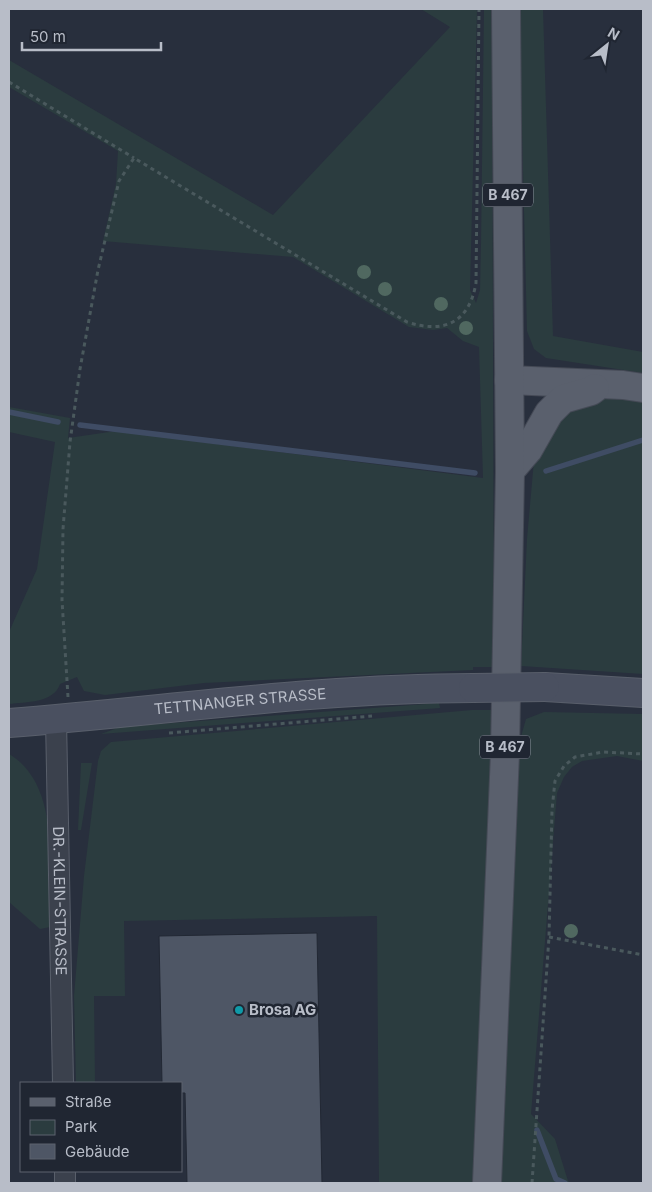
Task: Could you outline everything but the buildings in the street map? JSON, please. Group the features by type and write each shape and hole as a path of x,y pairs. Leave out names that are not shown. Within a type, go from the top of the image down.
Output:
{"main road":[{"name":"B 467","path":"487,1183 504,772 510,470 506,9"},
{"path":"509,380 643,388"},
{"path":"510,470 528,450 549,413 563,400 591,392 600,384"},
{"name":"TETTNANGER STRASSE","path":"9,723 281,696 416,688 545,687 643,693"}],"street":[{"name":"DR.-KLEIN-STRASSE","path":"63,718 63,1082"}],"path":[{"path":"9,82 407,322 431,327 442,327 463,315 469,307 476,283 479,9"},
{"path":"63,718 63,529 70,442 80,369 98,270 119,181 134,158"},
{"path":"159,734 378,715"},
{"path":"532,1183 549,937 552,810 555,781 564,766 575,757 603,752 643,754"},
{"path":"549,937 643,955"}],"green space":[{"path":"421,9 477,9 470,290 476,303 480,290 484,9 492,9 494,667 473,667 473,670 204,683 105,695 84,691 77,677 60,684 52,695 45,698 31,702 9,704 9,632 37,569 55,442 9,432 9,407 70,418 68,438 116,431 483,478 479,347 463,341 447,328 433,330 409,327 293,257 103,241 116,184 118,151 9,87 9,60 273,215 450,27"},
{"path":"519,9 543,9 553,336 643,352 643,373 546,358 534,349 527,331"},
{"path":"611,396 643,398 643,674 521,666 527,539 535,449 571,405"},
{"path":"439,703 440,708 101,734 120,727"},
{"path":"472,710 492,710 484,1021 473,1183 379,1183 377,916 124,921 125,996 94,996 95,1082 76,1082 74,996 84,876 98,761 101,751 111,742"},
{"path":"544,712 643,714 643,761 617,756 582,761 572,767 564,777 557,793 531,1114 555,1139 568,1181 571,1183 498,1183 508,1024 518,747 526,719"},
{"path":"9,754 26,768 38,787 45,808 51,857 50,927 40,929 9,902"},
{"path":"81,763 92,763 81,830 78,830"}],"waterway":[{"path":"9,412 58,422"},
{"path":"80,425 475,473"},
{"path":"546,471 643,440"},
{"path":"537,1130 556,1179 565,1183"}],"place":[{"name":"Brosa AG","path":"239,1010"}]}
